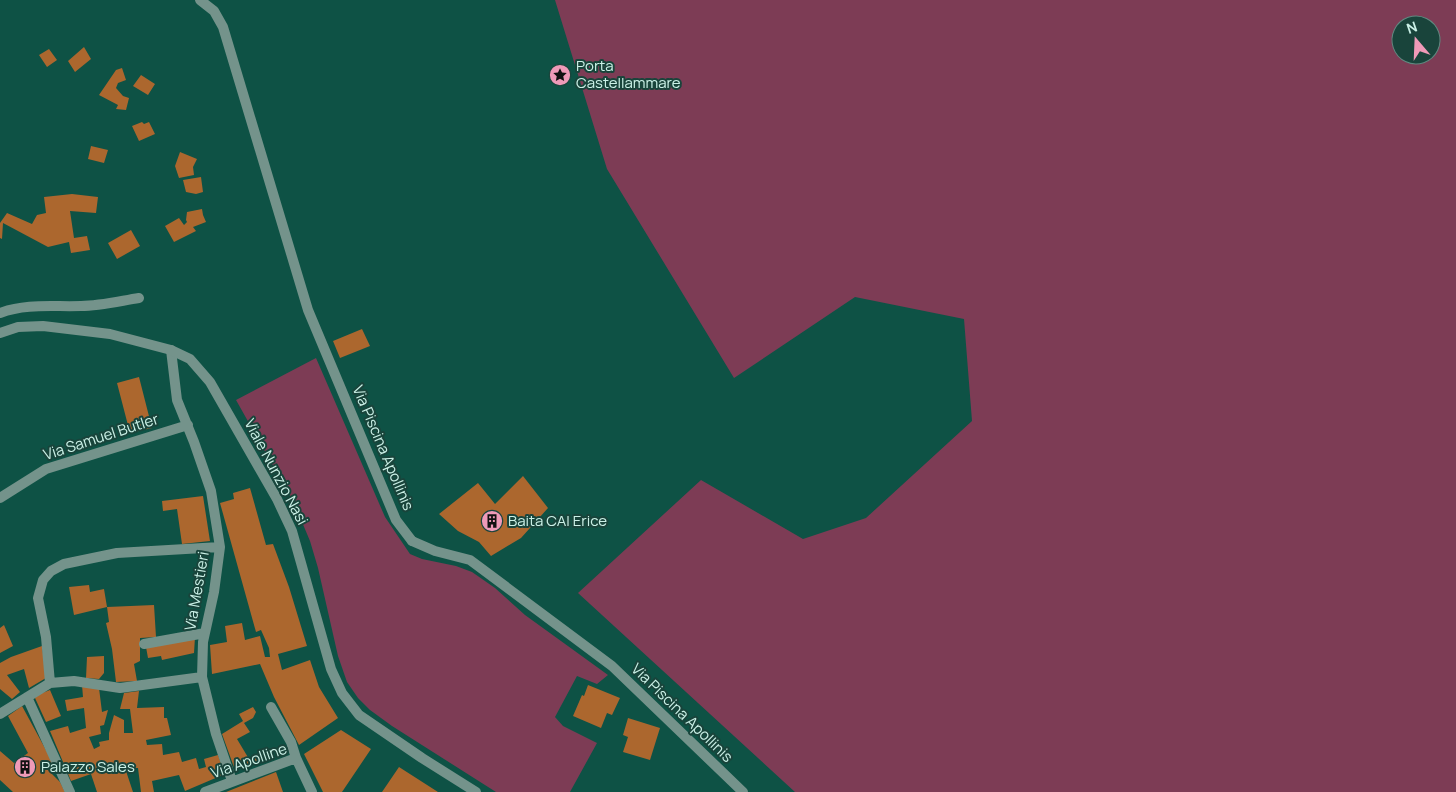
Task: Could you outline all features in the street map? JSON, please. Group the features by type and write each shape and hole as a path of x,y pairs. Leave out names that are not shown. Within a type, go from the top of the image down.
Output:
{"street":[{"name":"Via Piscina Apollinis","path":"200,0 214,11 223,27 308,310 396,520 412,541 434,551 470,560 604,660 743,792"},
{"path":"0,313 14,308 84,306 139,298"},
{"name":"Viale Nunzio Nasi","path":"0,333 18,327 43,326 110,334 171,350 190,359 210,382 277,500 292,531 331,669 342,692 359,715 476,792"},
{"name":"Via Mestieri","path":"171,350 177,400 188,425 210,491 220,547 214,592 203,642 202,677 216,734 232,781"},
{"name":"Via Samuel Butler","path":"0,498 46,469 188,425"},
{"path":"50,683 46,637 38,598 43,580 51,571 64,564 118,553 220,547"},
{"path":"144,644 205,633"},
{"path":"0,714 50,683 74,681 120,688 202,677"},
{"path":"27,697 70,792"},
{"path":"271,707 291,742 296,758"},
{"name":"Via Apolline","path":"205,792 296,758 312,792"}],"shaded area":[{"path":"555,0 1456,0 1456,792 795,792 578,593 701,480 803,539 866,518 972,421 964,319 855,297 734,378 607,169"},
{"path":"316,358 385,517 410,554 472,572 495,588 525,615 608,675 597,684 577,676 555,717 563,726 597,743 570,792 496,792 370,710 358,698 347,682 338,656 310,541 294,503 236,400"}],"building":[{"path":"84,47 91,59 75,72 68,61"},
{"path":"49,49 57,60 47,67 39,55"},
{"path":"122,68 126,80 118,83 116,88 123,96 129,98 126,110 116,109 118,105 99,95 116,70"},
{"path":"141,75 155,84 148,95 133,86"},
{"path":"142,122 144,124 149,122 155,134 139,141 132,126"},
{"path":"91,146 108,150 104,163 88,159"},
{"path":"180,152 197,159 193,167 194,175 179,178 175,166"},
{"path":"201,177 203,192 196,194 186,192 183,180"},
{"path":"72,194 98,197 96,213 70,211 74,238 87,236 90,250 71,253 69,242 48,247 3,223 2,239 0,238 0,223 7,213 32,224 37,215 46,213 44,197"},
{"path":"202,209 206,222 193,227 196,231 174,242 165,226 179,218 184,225 187,222 187,212"},
{"path":"131,230 140,246 117,259 108,243"},
{"path":"362,329 370,346 340,358 333,341"},
{"path":"139,377 152,428 130,433 117,383"},
{"name":"Baita CAI Erice","path":"523,476 548,508 521,538 491,556 479,542 458,531 439,514 478,483 495,504"},
{"path":"250,488 266,545 273,544 289,587 307,646 278,654 282,670 310,660 319,687 338,718 299,745 274,697 260,664 212,674 210,645 227,642 225,626 242,623 245,640 260,636 265,657 270,657 269,648 261,630 256,632 220,503 234,499 233,493"},
{"path":"203,496 210,541 182,544 177,509 163,511 162,501"},
{"path":"89,585 90,592 104,589 107,607 74,615 69,587"},
{"path":"154,605 156,637 140,638 140,661 134,664 137,681 116,682 112,649 106,623 109,622 107,607"},
{"path":"4,625 13,646 0,653 0,628"},
{"path":"195,637 194,653 162,660 161,656 148,658 146,647"},
{"path":"42,646 46,678 29,688 24,669 7,675 20,692 12,699 0,689 0,663"},
{"path":"104,656 104,673 99,679 86,678 87,657"},
{"path":"82,685 99,688 102,712 108,710 104,725 100,726 101,734 89,737 94,749 100,746 99,742 109,740 114,715 124,720 124,733 133,733 130,709 120,709 124,693 139,691 137,708 164,707 164,718 167,718 171,735 146,740 147,745 162,744 163,755 179,752 182,762 196,758 199,769 206,767 204,759 218,755 225,774 185,791 179,775 152,781 154,792 141,792 138,768 125,768 133,792 97,792 91,774 71,781 50,731 68,726 70,733 86,728 84,708 67,711 65,700 83,697"},
{"path":"588,685 620,698 612,715 607,713 601,728 573,716"},
{"path":"50,690 61,716 46,722 35,698 37,695"},
{"name":"Palazzo Sales","path":"22,706 53,763 48,770 60,782 65,792 13,792 0,780 0,751 14,763 28,753 8,716"},
{"path":"253,707 256,712 253,718 244,723 250,732 237,739 249,759 255,756 257,761 235,770 222,734 243,721 239,714"},
{"path":"628,718 660,728 650,760 623,752 628,737 623,735"},
{"path":"341,730 371,749 342,792 323,792 304,754"},
{"path":"399,767 438,792 382,792"},
{"path":"276,772 283,792 226,792"}],"place":[{"name":"Porta Castellammare","path":"560,75"},
{"name":"Baita CAI Erice","path":"492,521"},
{"name":"Palazzo Sales","path":"25,767"}]}
